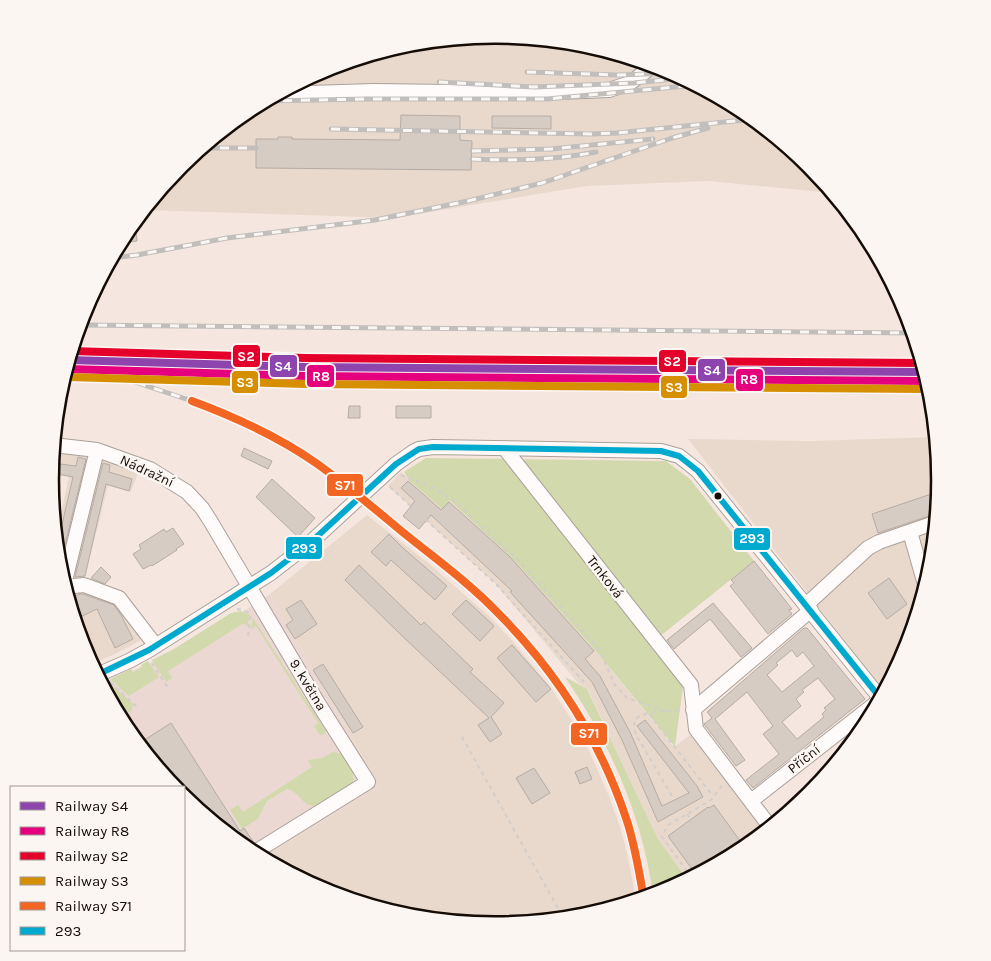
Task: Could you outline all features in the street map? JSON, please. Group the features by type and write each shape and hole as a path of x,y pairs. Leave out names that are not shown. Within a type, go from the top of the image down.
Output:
{"street":[{"path":"293,94 373,91 536,93 610,90 630,83 646,71"},
{"name":"Nádražní","path":"60,446 97,450 150,469 187,492 206,515 249,587"},
{"path":"105,675 156,646 249,587 311,542 413,452 425,448 661,451 679,456 704,477 877,694"},
{"name":"Trnková","path":"505,449 690,685 696,729 767,822"},
{"path":"68,570 97,450"},
{"path":"693,710 808,607 868,548 879,542 930,525"},
{"path":"910,532 922,574"},
{"path":"72,586 84,585 119,598 156,646"},
{"name":"9. května","path":"249,587 368,782 261,849"},
{"name":"Příční","path":"751,801 867,710"}],"path":[{"path":"389,472 496,584 584,682"},
{"path":"389,472 432,487 453,500 514,556 599,649 615,685 627,698 665,711"},
{"path":"248,636 251,614"},
{"path":"149,659 168,688"},
{"path":"108,683 138,708"},
{"path":"672,796 636,735 634,724 640,715 665,711 693,710"},
{"path":"649,714 713,796"},
{"path":"462,737 560,913"},
{"path":"688,872 662,836 668,825 710,800 731,774"},
{"path":"687,814 718,857"}],"shaded area":[{"path":"496,44 553,47 581,52 636,67 663,77 714,102 738,117 783,152 823,192 708,181 587,186 394,218 153,210 187,172 230,134 277,102 302,89 355,67 410,52 438,47"},
{"path":"930,437 931,509 929,538 924,566 909,621 899,648 880,687 688,439 810,441"},
{"path":"60,452 91,454 139,470 131,492 108,486 84,581 131,600 151,635 98,661 82,621 74,594 62,538 61,516 69,476 59,474"},
{"path":"401,472 442,509 449,501 512,558 595,650 674,747 694,732 762,826 714,859 684,874 658,839 588,690 578,683 496,584 388,486"},
{"path":"367,515 432,566 490,617 511,639 551,688 583,737 620,827 635,894 581,909 553,914 496,917 438,914 410,909 355,894 302,872 269,854 380,787 270,594"},
{"path":"270,594 380,787 269,854 208,809 167,768 132,723 107,681 142,667 247,609"}],"green space":[{"path":"426,458 666,461 690,479 754,561 649,645 683,686 675,747 595,650 512,558 450,501 442,509 409,480 404,472"},
{"path":"240,611 250,615 247,627 244,623 168,671 172,678 166,682 152,660 174,649 231,613"},
{"path":"253,618 326,731 324,735 320,735 314,726 318,723 256,626 251,629"},
{"path":"148,661 159,677 129,696 110,679 131,669 133,672"},
{"path":"565,677 587,689 658,839 684,874 652,888 633,809 610,754"},
{"path":"108,681 133,704 132,710 126,714"},
{"path":"333,752 342,755 349,762 353,772 353,781 349,787 318,806 312,806 304,802 295,793 287,789 267,801 258,819 242,829 230,810 238,805 243,812 312,767 308,760 322,758"}],"building":[{"path":"401,115 460,116 460,140 472,141 471,170 256,168 256,139 292,137 292,139 400,140"},
{"path":"492,116 551,116 551,129 492,128"},
{"path":"136,232 137,241 130,242"},
{"path":"349,406 360,406 360,418 348,418"},
{"path":"396,406 431,406 431,418 396,418"},
{"path":"244,448 272,461 268,469 241,456"},
{"path":"78,457 86,459 64,549 61,528 73,477 59,474 60,464 76,466"},
{"path":"103,463 110,465 109,472 132,479 129,491 106,484 85,576 75,577"},
{"path":"272,479 315,518 298,537 256,497"},
{"path":"408,481 441,510 449,502 510,557 594,651 585,659 600,676 630,732 662,806 689,793 637,726 645,720 697,786 703,797 658,822 622,740 592,682 510,592 512,591 431,515 419,529 403,516 415,501 401,488"},
{"path":"932,494 931,515 878,533 872,514"},
{"path":"173,528 184,544 152,566 143,569 133,554 141,549 139,545 164,529 166,532"},
{"path":"389,534 447,586 435,600 391,560 386,566 371,552"},
{"path":"754,561 792,609 789,610 792,614 768,634 730,586 734,583 731,580"},
{"path":"359,565 421,625 424,622 473,669 470,672 504,703 491,717 502,734 490,742 478,725 489,718 345,580"},
{"path":"101,567 111,577 105,584 91,578"},
{"path":"889,578 907,604 887,619 868,593"},
{"path":"83,594 114,605 133,639 115,648 97,609 81,617 75,597"},
{"path":"301,600 317,624 295,639 286,625 293,620 286,609"},
{"path":"466,600 494,626 480,641 452,614"},
{"path":"713,603 752,648 741,657 710,619 674,649 667,640"},
{"path":"804,628 807,628 865,699 753,788 746,780 779,754 763,734 773,726 747,692 715,719 745,760 736,766 704,724 712,718 707,712","holes":["792,650 797,657 803,652 814,666 782,692 767,675 778,665 776,663","818,678 835,699 824,708 826,710 822,714 824,717 797,739 782,722 801,706 796,699 804,692 802,690"]},
{"path":"512,645 551,689 536,702 497,658"},
{"path":"323,664 363,727 353,733 313,670"},
{"path":"171,723 240,831 244,828 253,844 208,809 187,789 144,740"},
{"path":"587,767 592,779 580,784 575,772"},
{"path":"534,768 550,793 532,804 516,778"},
{"path":"714,805 741,842 693,870 668,836"}],"railway":[{"path":"527,72 618,75 654,74"},
{"path":"439,82 534,87 634,83 668,79"},
{"path":"279,101 547,99 683,86"},
{"path":"331,129 591,134 742,120"},
{"path":"120,257 227,238 375,220 468,201 542,183 672,138 708,128"},
{"path":"472,151 551,149 653,139"},
{"path":"213,148 256,148"},
{"path":"472,159 534,159 566,157 596,152"},
{"path":"88,325 906,333"},
{"path":"74,367 120,377 192,401"}],"rail line":[{"name":"S2","path":"79,351 306,358 916,363"},
{"name":"S4","path":"76,360 306,367 918,372"},
{"name":"R8","path":"73,369 306,376 920,381"},
{"name":"S3","path":"71,377 306,384 922,389"},
{"name":"S71","path":"192,401 256,428 316,463 464,581 518,634 574,708 603,761 629,828 643,892"}],"transit line":[{"name":"293","path":"103,672 149,650 271,573 311,542 396,464 419,449 433,447 661,451 679,456 698,471 877,694"}]}
